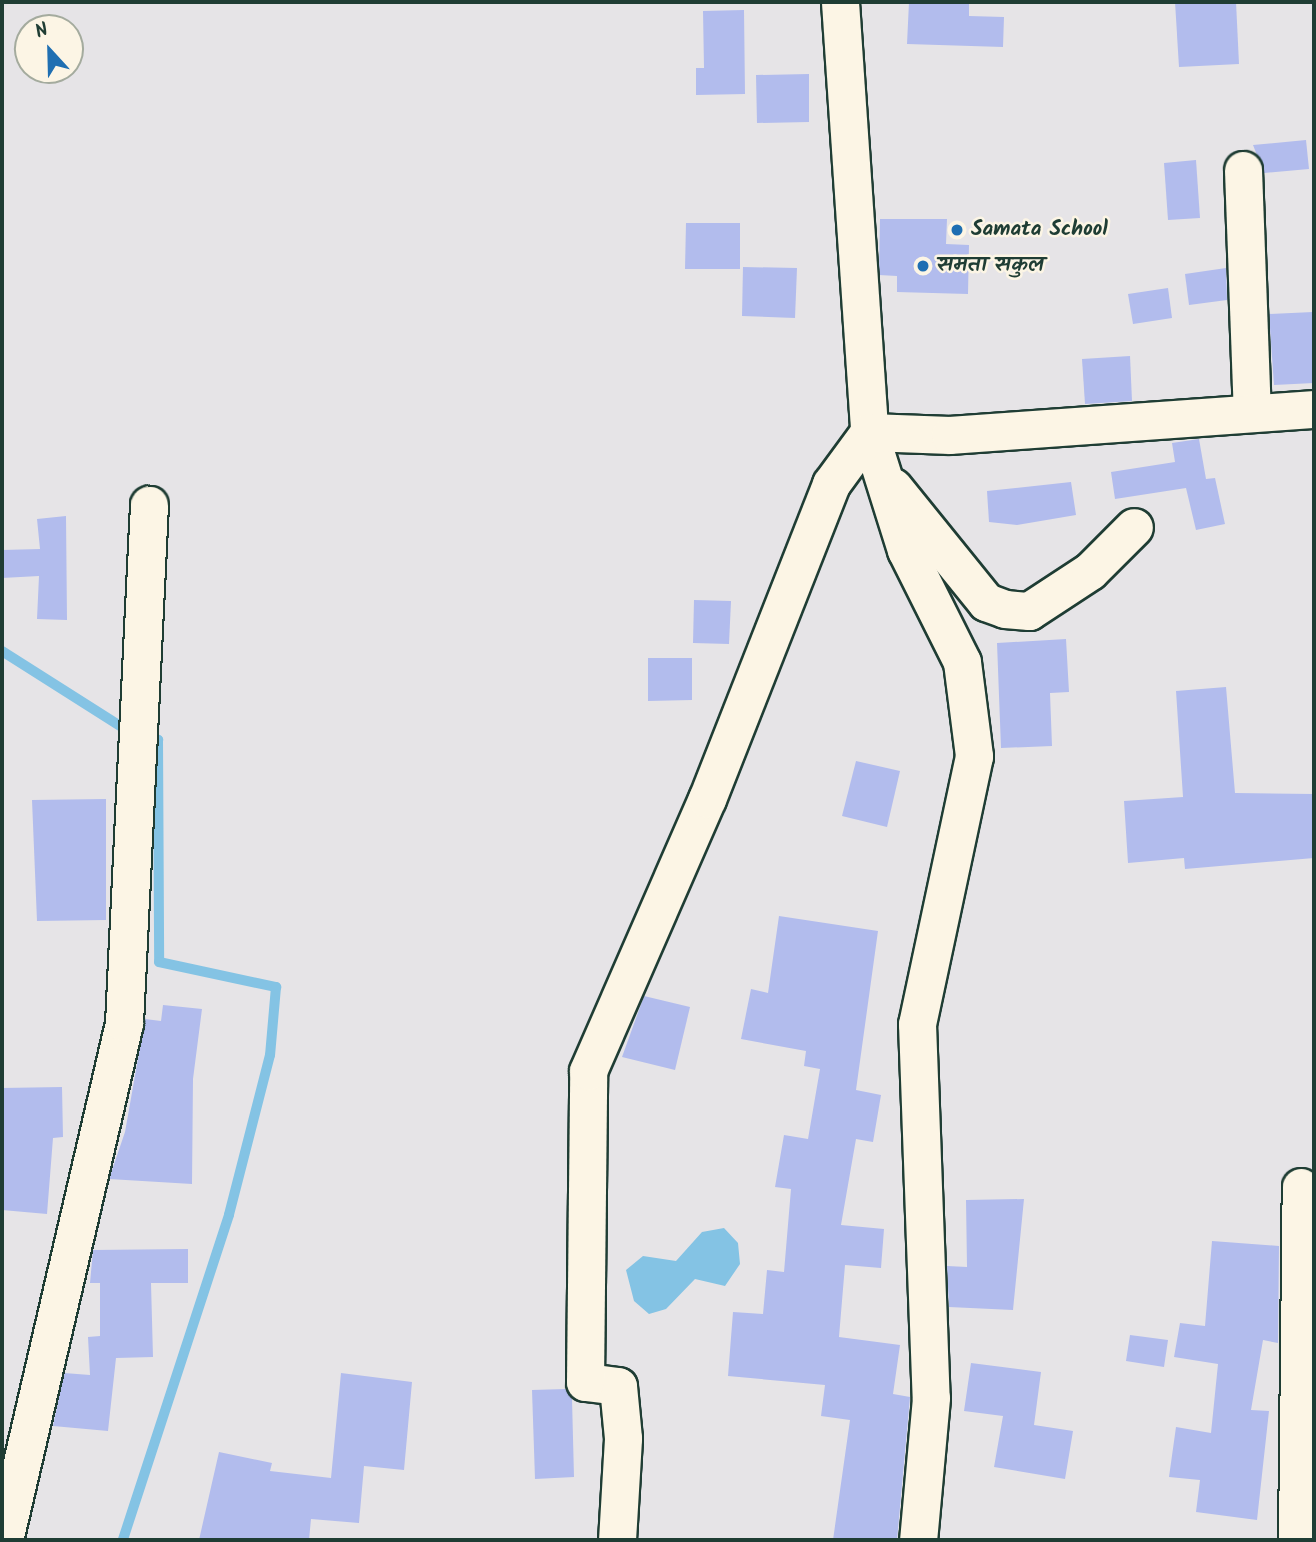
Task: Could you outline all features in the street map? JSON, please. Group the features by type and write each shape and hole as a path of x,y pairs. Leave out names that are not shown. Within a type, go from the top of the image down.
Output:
{"street":[{"path":"840,2 869,432 906,550 962,662 974,756 917,1024 931,1398 918,1540"},
{"path":"1243,170 1252,413"},
{"path":"869,432 950,435 1314,409"},
{"path":"617,1540 623,1438 618,1386 585,1382 588,1071 707,799 831,484 869,432"},
{"path":"879,470 986,602 1005,609 1028,611 1090,571 1134,527"},
{"path":"4,1540 124,1023 139,758 149,505"},
{"path":"1297,1540 1301,1187"}],"water":[{"path":"724,1228 738,1243 740,1264 725,1286 695,1279 666,1309 649,1314 634,1301 626,1270 643,1256 676,1261 702,1232"}],"building":[{"path":"909,2 969,2 969,16 1004,17 1003,47 907,44"},
{"path":"1175,2 1236,2 1239,64 1179,67"},
{"path":"744,10 745,94 696,95 696,68 704,68 703,11"},
{"path":"809,74 809,122 757,123 756,75"},
{"path":"1306,140 1309,169 1264,173 1253,145"},
{"path":"1196,160 1200,218 1168,220 1164,163"},
{"name":"समता सकुल","path":"880,219 947,219 946,244 969,245 968,294 897,292 897,276 879,275"},
{"path":"686,223 740,223 740,269 685,269"},
{"path":"743,267 797,268 795,318 742,316"},
{"path":"1226,268 1227,300 1189,305 1185,274"},
{"path":"1168,288 1172,318 1133,324 1128,294"},
{"path":"1313,312 1314,383 1274,385 1269,314"},
{"path":"1130,356 1132,401 1085,404 1082,359"},
{"path":"1199,439 1206,479 1215,478 1225,524 1196,530 1186,488 1115,499 1111,472 1175,462 1172,443"},
{"path":"1071,482 1076,515 1017,525 989,522 987,491"},
{"path":"66,516 67,620 37,619 39,576 2,578 2,550 40,549 37,519"},
{"path":"694,600 731,601 729,644 693,643"},
{"path":"1066,639 1069,692 1050,693 1052,746 1001,748 997,643"},
{"path":"648,658 692,658 692,700 648,701"},
{"path":"1226,687 1235,793 1314,794 1314,858 1185,869 1184,858 1128,863 1124,801 1183,797 1176,691"},
{"path":"856,761 900,771 887,827 842,816"},
{"path":"106,799 106,920 37,921 32,800"},
{"path":"779,916 878,931 856,1090 881,1095 873,1142 856,1139 841,1225 884,1229 881,1268 845,1265 839,1337 900,1345 893,1394 910,1397 897,1540 833,1540 850,1420 821,1416 825,1385 728,1376 733,1312 763,1314 767,1270 784,1272 791,1189 775,1187 784,1135 808,1139 820,1069 804,1066 806,1051 741,1039 751,989 768,993"},
{"path":"644,996 690,1007 675,1070 622,1057"},
{"path":"163,1005 202,1009 193,1079 192,1184 109,1179 125,1132 145,1019 161,1021"},
{"path":"62,1087 63,1137 53,1138 47,1214 2,1210 2,1088"},
{"path":"1024,1199 1013,1310 949,1307 947,1266 967,1267 966,1200"},
{"path":"1212,1241 1279,1246 1278,1343 1263,1340 1251,1410 1269,1411 1257,1520 1196,1512 1200,1480 1169,1477 1176,1427 1211,1433 1218,1364 1174,1357 1180,1323 1205,1326"},
{"path":"188,1249 188,1283 151,1283 153,1357 116,1358 108,1431 53,1426 64,1373 90,1375 88,1337 100,1336 100,1283 90,1283 93,1250"},
{"path":"1130,1335 1168,1340 1164,1367 1126,1361"},
{"path":"971,1363 1041,1372 1034,1425 1073,1431 1065,1479 994,1467 1003,1416 964,1411"},
{"path":"341,1373 412,1382 404,1470 364,1466 359,1523 311,1519 309,1540 199,1540 219,1452 272,1463 270,1471 331,1478"},
{"path":"566,1389 572,1399 574,1477 535,1479 532,1390"}],"waterway":[{"path":"2,651 125,729 158,740 159,962 276,987 270,1055 229,1215 123,1540"}],"place":[{"name":"Samata School","path":"957,230"},
{"name":"समता सकुल","path":"923,266"}]}
